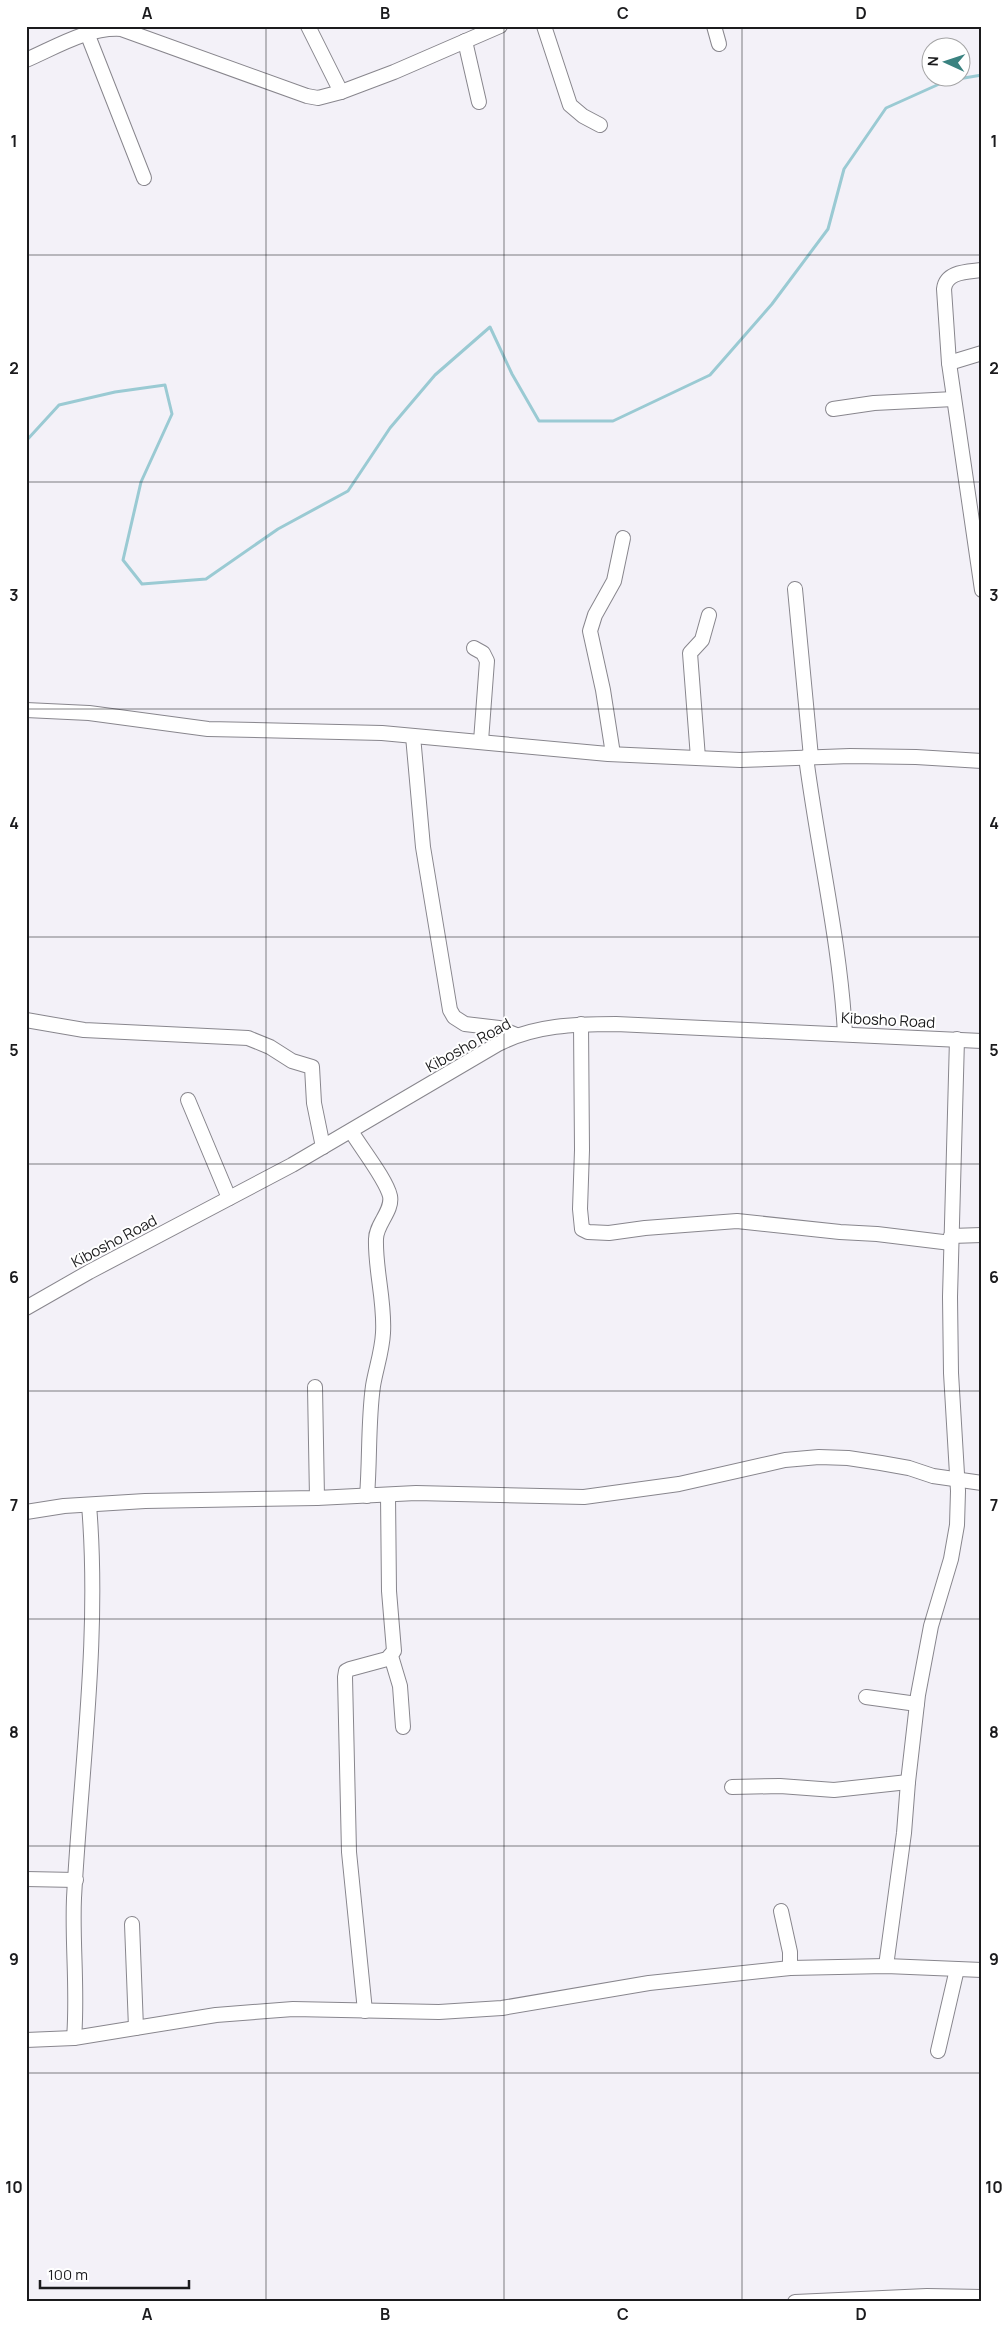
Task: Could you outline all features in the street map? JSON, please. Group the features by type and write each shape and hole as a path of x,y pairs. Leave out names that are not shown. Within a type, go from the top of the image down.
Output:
{"street":[{"path":"308,26 341,92"},
{"path":"26,60 87,33 110,28 131,31 306,96 318,98 341,92 500,26"},
{"path":"544,26 570,105 583,116 600,125"},
{"path":"714,26 719,44"},
{"path":"87,33 144,178"},
{"path":"465,41 479,102"},
{"path":"982,270 959,274 946,281 944,301 949,363 982,590"},
{"path":"949,363 982,353"},
{"path":"833,409 874,403 954,399"},
{"path":"613,754 603,690 590,631 596,615 614,582 623,538"},
{"path":"796,588 808,757 817,835 838,954 845,1034"},
{"path":"698,758 690,653 702,640 709,615"},
{"path":"474,648 483,653 487,661 481,741"},
{"path":"26,710 89,713 208,729 335,731 481,741 613,754 740,760 808,757 916,757 982,761"},
{"path":"413,736 423,847 450,1010 454,1017 465,1024 499,1028 516,1035"},
{"path":"26,1020 84,1030 248,1038 262,1042 292,1061 312,1066 314,1103 323,1147"},
{"path":"581,1024 582,1150 580,1208 582,1229 588,1232 609,1233 645,1228 736,1221 840,1232 951,1240 982,1234"},
{"name":"Kibosho Road","path":"26,1308 323,1147 466,1062 516,1035 537,1029 581,1024 982,1040"},
{"path":"886,1966 904,1834 917,1704 931,1626 954,1542 957,1480 951,1373 951,1240 957,1039"},
{"path":"188,1100 229,1198"},
{"path":"351,1131 384,1183 390,1198 376,1238 382,1287 383,1332 381,1354 373,1384 369,1422 367,1496"},
{"path":"315,1387 316,1498"},
{"path":"26,1512 145,1501 316,1498 416,1493 584,1498 679,1484 785,1460 819,1457 848,1458 881,1463 957,1480 982,1483"},
{"path":"388,1494 389,1591 394,1644 391,1656 400,1686 403,1727"},
{"path":"74,2038 76,1880 89,1678 92,1553 89,1505"},
{"path":"365,2012 349,1852 345,1678 346,1671 350,1669 379,1662 391,1656"},
{"path":"866,1697 917,1704"},
{"path":"732,1787 797,1786 829,1790 908,1782"},
{"path":"26,1879 76,1880"},
{"path":"781,1911 790,1952 790,1968"},
{"path":"132,1924 136,2028"},
{"path":"26,2040 74,2038 216,2015 293,2009 365,2012 439,2012 502,2008 649,1983 790,1968 886,1966 982,1970"},
{"path":"938,2051 957,1969"},
{"path":"795,2302 927,2296 982,2297"}],"waterway":[{"path":"26,441 59,405 115,392 165,385 172,414 141,482 123,560 142,584 206,579 278,529 348,491 390,428 435,375 490,327 512,374 539,421 613,421 710,375 772,304 828,229 844,169 886,108 946,81 982,75"}]}
